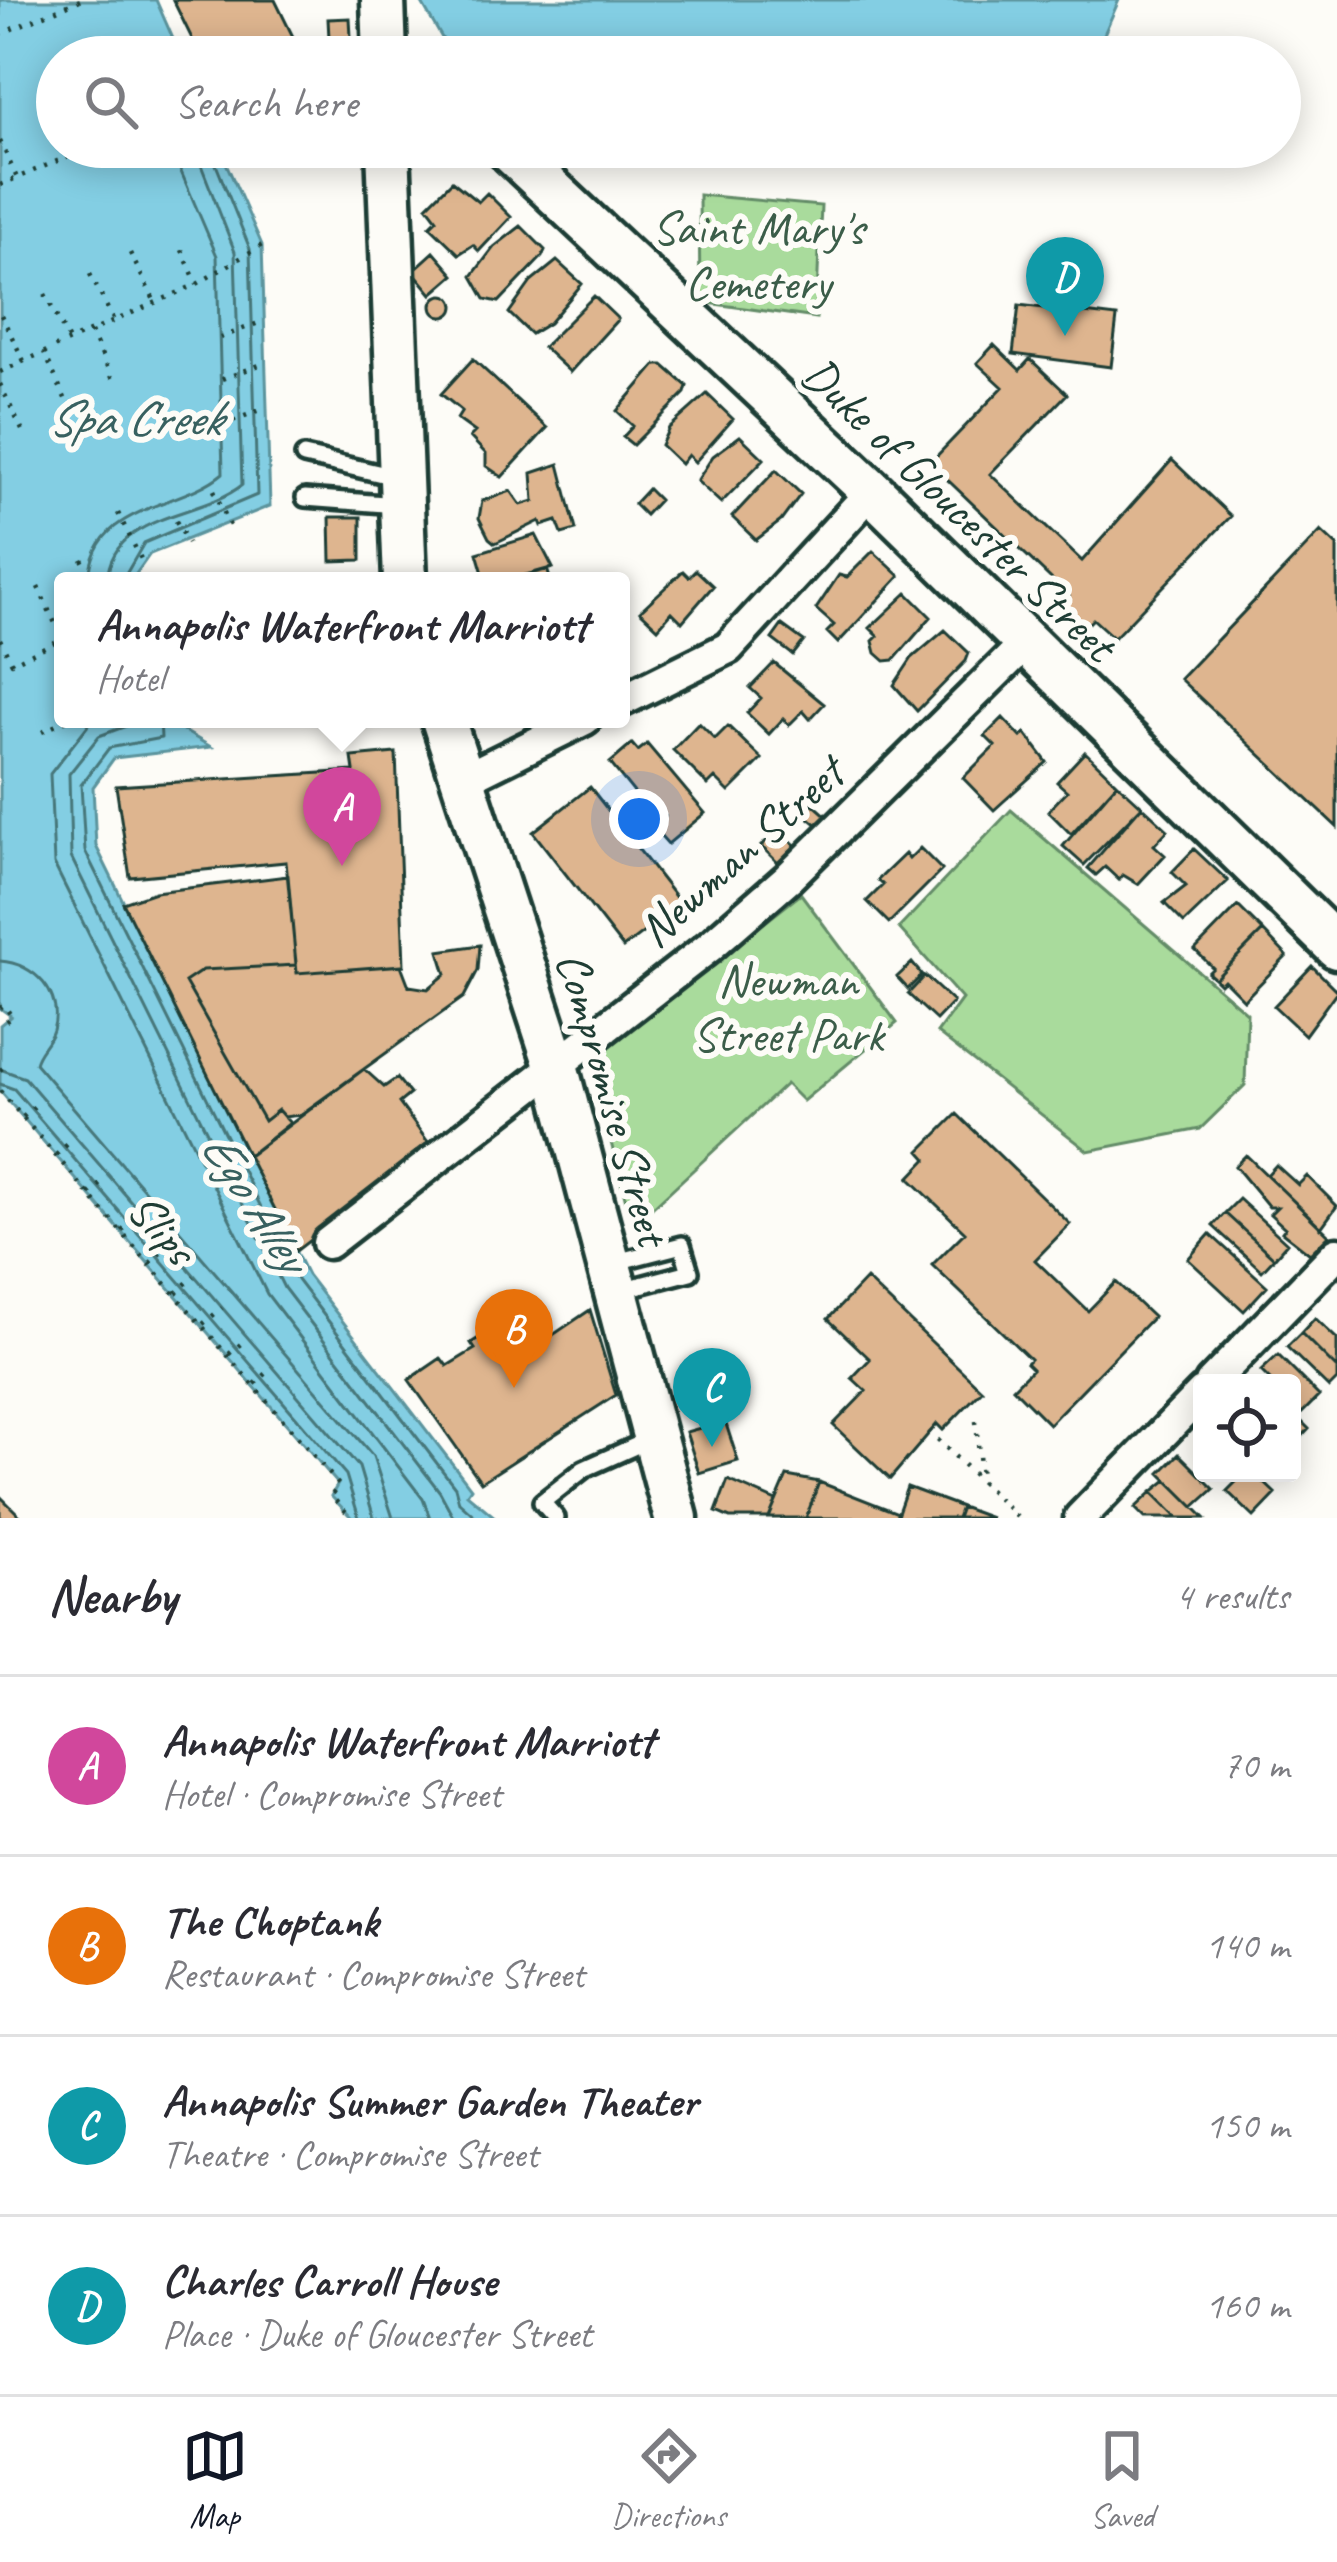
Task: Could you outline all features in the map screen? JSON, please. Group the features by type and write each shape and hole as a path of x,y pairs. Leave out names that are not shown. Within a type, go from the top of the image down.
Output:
{"main road":[{"path":"389,168 404,572"},
{"name":"Duke of Gloucester Street","path":"528,168 872,491 1337,947"},
{"name":"Compromise Street","path":"446,728 555,1062 674,1516"}],"street":[{"path":"630,697 728,648 872,491"},
{"name":"Newman Street","path":"328,1243 710,946 788,878 1027,642"},
{"path":"462,780 567,728"},
{"path":"1220,1374 1337,1253"},
{"path":"1081,1518 1193,1402"}],"lane":[{"path":"304,456 398,491"},
{"path":"305,498 398,491"},
{"path":"682,1245 689,1272 612,1278 682,1245"},
{"path":"556,1518 542,1502 584,1469 656,1437"}],"path":[{"path":"45,0 51,12"},
{"path":"0,34 80,0"},
{"path":"0,141 17,178"},
{"path":"0,185 41,168"},
{"path":"0,372 197,284 262,245"},
{"path":"182,250 197,284"},
{"path":"130,253 155,302"},
{"path":"90,274 114,321"},
{"path":"45,294 69,341"},
{"path":"1,316 24,361"},
{"path":"220,338 261,322"},
{"path":"91,332 116,384"},
{"path":"44,352 69,406"},
{"path":"222,379 262,364"},
{"path":"0,384 22,430"},
{"path":"222,425 265,408"},
{"path":"214,490 230,526"},
{"path":"118,514 143,563"},
{"path":"176,521 188,543"},
{"path":"82,559 88,572"},
{"path":"38,587 54,620"},
{"path":"0,639 12,663 54,642"},
{"path":"41,732 54,726"},
{"path":"0,1008 4,1005 12,1017 0,1024"},
{"path":"0,1070 7,1066"},
{"name":"Slips","path":"0,1091 339,1485 331,1496 352,1518"},
{"path":"22,1117 40,1102"},
{"path":"56,1155 74,1139"},
{"path":"89,1194 107,1178"},
{"path":"122,1231 140,1215"},
{"path":"149,1263 167,1247"},
{"path":"176,1293 194,1276"},
{"path":"203,1324 222,1308"},
{"path":"229,1354 244,1341"},
{"path":"255,1384 271,1369"},
{"path":"976,1421 981,1478"},
{"path":"929,1431 1018,1518"}],"green space":[{"name":"Saint Mary's Cemetery","path":"699,195 821,206 816,318 700,302"},
{"path":"1011,810 1247,1013 1245,1085 1200,1129 1088,1151 937,1033 962,999 899,928"},
{"name":"Newman Street Park","path":"801,894 897,1023 803,1101 786,1084 652,1208 627,1205 590,1060"}],"water":[{"name":"Spa Creek","path":"0,0 156,0 172,36 36,36 36,168 228,168 262,245 270,506 150,554 137,572 54,572 54,728 179,728 211,747 114,758 93,787 96,846 307,1275 471,1488 467,1494 496,1518 352,1518 331,1496 338,1484 0,1091 0,1025 11,1016 0,1008"},
{"path":"420,0 1119,0 1103,36 441,36"}],"building":[{"path":"173,0 275,0 293,36 191,36"},
{"path":"350,18 351,36 329,36 328,19"},
{"path":"452,181 478,202 487,193 511,217 479,251 473,245 459,254 430,226 437,219 427,206"},
{"path":"521,226 545,250 542,257 499,302 485,299 472,276 494,247"},
{"path":"434,252 454,275 432,294 413,271"},
{"path":"557,261 582,284 549,323 531,334 509,313 531,282"},
{"path":"443,295 454,306 443,317 432,306"},
{"path":"594,296 618,319 570,372 543,347"},
{"path":"1019,305 1117,317 1111,367 1013,354"},
{"path":"994,345 1020,370 1030,359 1067,394 990,474 1082,561 1172,460 1231,516 1114,638 1093,619 1080,632 1056,610 1069,596 930,463 1003,387 977,363"},
{"path":"473,359 547,428 502,477 486,466 486,454 470,437 475,432 457,419 462,411 441,394"},
{"path":"656,365 663,365 687,386 685,393 633,445 623,437 633,426 617,411"},
{"path":"707,394 733,419 695,462 688,455 681,464 661,445 669,428"},
{"path":"740,436 764,459 721,503 697,481 713,456"},
{"path":"559,464 576,530 562,534 557,521 542,526 540,521 495,543 489,538 479,518 482,501 511,491 521,505 534,501 532,473"},
{"path":"776,470 801,494 781,521 756,540 732,517"},
{"path":"648,489 659,500 645,515 634,504"},
{"path":"330,517 361,517 361,560 331,561"},
{"path":"1321,531 1337,546 1337,827 1180,679"},
{"path":"536,535 553,568 483,572 477,553"},
{"path":"873,551 900,576 838,643 827,632 834,625 816,609 839,575 847,577"},
{"path":"696,570 713,586 682,622 672,612 658,628 640,611 683,571 689,577"},
{"path":"907,593 931,617 894,660 885,661 876,653 873,641 878,636 870,628"},
{"path":"782,625 804,641 793,655 772,639"},
{"path":"945,630 969,653 917,711 894,685 912,658"},
{"path":"774,663 824,704 810,719 803,711 789,725 783,719 769,734 747,713 761,698 750,688"},
{"path":"1003,718 1021,737 1025,733 1047,762 994,810 963,778 995,746 985,736"},
{"path":"699,723 715,739 728,726 762,759 729,792 715,778 708,785 673,750"},
{"path":"632,744 638,751 647,744 705,813 668,844 653,827 665,816 650,799 644,805 610,763"},
{"path":"1085,752 1117,783 1071,834 1048,811 1067,791 1057,782"},
{"path":"396,753 404,965 297,973 286,862 130,877 116,786 354,771 352,757"},
{"path":"1117,783 1142,806 1084,865 1063,846"},
{"path":"590,787 681,904 623,948 533,832"},
{"path":"812,803 828,817 819,826 803,813"},
{"path":"1142,806 1168,830 1154,845 1165,855 1138,884 1123,875 1119,880 1105,867 1096,875 1088,868"},
{"path":"779,829 798,848 780,865 761,846"},
{"path":"920,848 942,870 889,923 867,901 883,885 878,880 905,854 909,859"},
{"path":"1194,849 1228,881 1184,923 1164,903 1186,886 1172,872"},
{"path":"288,876 296,965 203,970 185,982 264,1121 278,1110 290,1123 248,1156 123,903 155,892"},
{"path":"1238,906 1263,931 1215,979 1208,973 1213,968 1195,950"},
{"path":"1263,931 1287,956 1244,1000 1224,980 1220,984 1215,979"},
{"path":"480,945 478,970 464,997 300,1115 284,1117 278,1110 264,1121 185,982 203,970 296,965 297,973 401,965 409,986 428,989 446,974 439,951"},
{"path":"912,963 922,975 908,989 897,977"},
{"path":"1312,966 1337,991 1305,1035 1274,1006"},
{"path":"925,976 953,1002 936,1020 908,994"},
{"path":"364,1069 384,1087 397,1078 410,1094 399,1103 431,1146 296,1251 248,1156"},
{"path":"957,1114 1070,1224 1035,1260 1088,1311 1116,1282 1153,1317 1049,1424 1013,1388 1032,1369 1026,1363 1030,1359 932,1265 965,1232 909,1178 927,1159 920,1151"},
{"path":"1246,1155 1329,1235 1310,1254 1282,1232 1285,1228 1270,1214 1277,1207 1269,1207 1235,1166"},
{"path":"1276,1165 1298,1185 1307,1176 1337,1206 1321,1228 1267,1175"},
{"path":"1239,1199 1287,1243 1274,1258 1225,1213"},
{"path":"1225,1213 1274,1258 1262,1271 1213,1226"},
{"path":"1210,1234 1267,1286 1244,1311 1188,1259"},
{"path":"866,1279 982,1390 943,1430 937,1424 890,1479 833,1425 866,1391 852,1378 870,1359 828,1319"},
{"path":"529,1306 550,1337 590,1310 616,1395 481,1482 409,1380 441,1358 447,1366 475,1349 471,1343"},
{"path":"1315,1318 1337,1339 1337,1369 1301,1333"},
{"path":"1301,1333 1337,1369 1337,1380 1329,1388 1287,1347"},
{"path":"1278,1355 1297,1374 1264,1374 1261,1371"},
{"path":"1301,1378 1319,1396 1301,1412"},
{"path":"725,1421 738,1461 699,1473 686,1432"},
{"path":"1179,1454 1193,1468 1193,1482 1207,1482 1214,1489 1194,1507 1160,1473"},
{"path":"787,1476 819,1482 806,1518 769,1518"},
{"path":"728,1480 776,1501 769,1518 730,1518 716,1512"},
{"path":"1167,1480 1205,1518 1178,1518 1152,1492"},
{"path":"819,1482 898,1513 896,1518 806,1518"},
{"path":"1236,1482 1263,1482 1276,1494 1254,1517 1227,1491"},
{"path":"907,1487 961,1507 957,1518 896,1518"},
{"path":"1152,1492 1178,1518 1145,1518 1135,1508"},
{"path":"0,1496 22,1518 0,1518"},
{"path":"961,1507 991,1518 957,1518"}],"place":[{"name":"Charles Carroll House","path":"1065,336"},
{"name":"Annapolis Waterfront Marriott","path":"342,866"},
{"name":"The Choptank","path":"514,1388"},
{"name":"Annapolis Summer Garden Theater","path":"712,1447"}],"water label":[{"name":"Ego Alley","path":"256,1200"}]}
